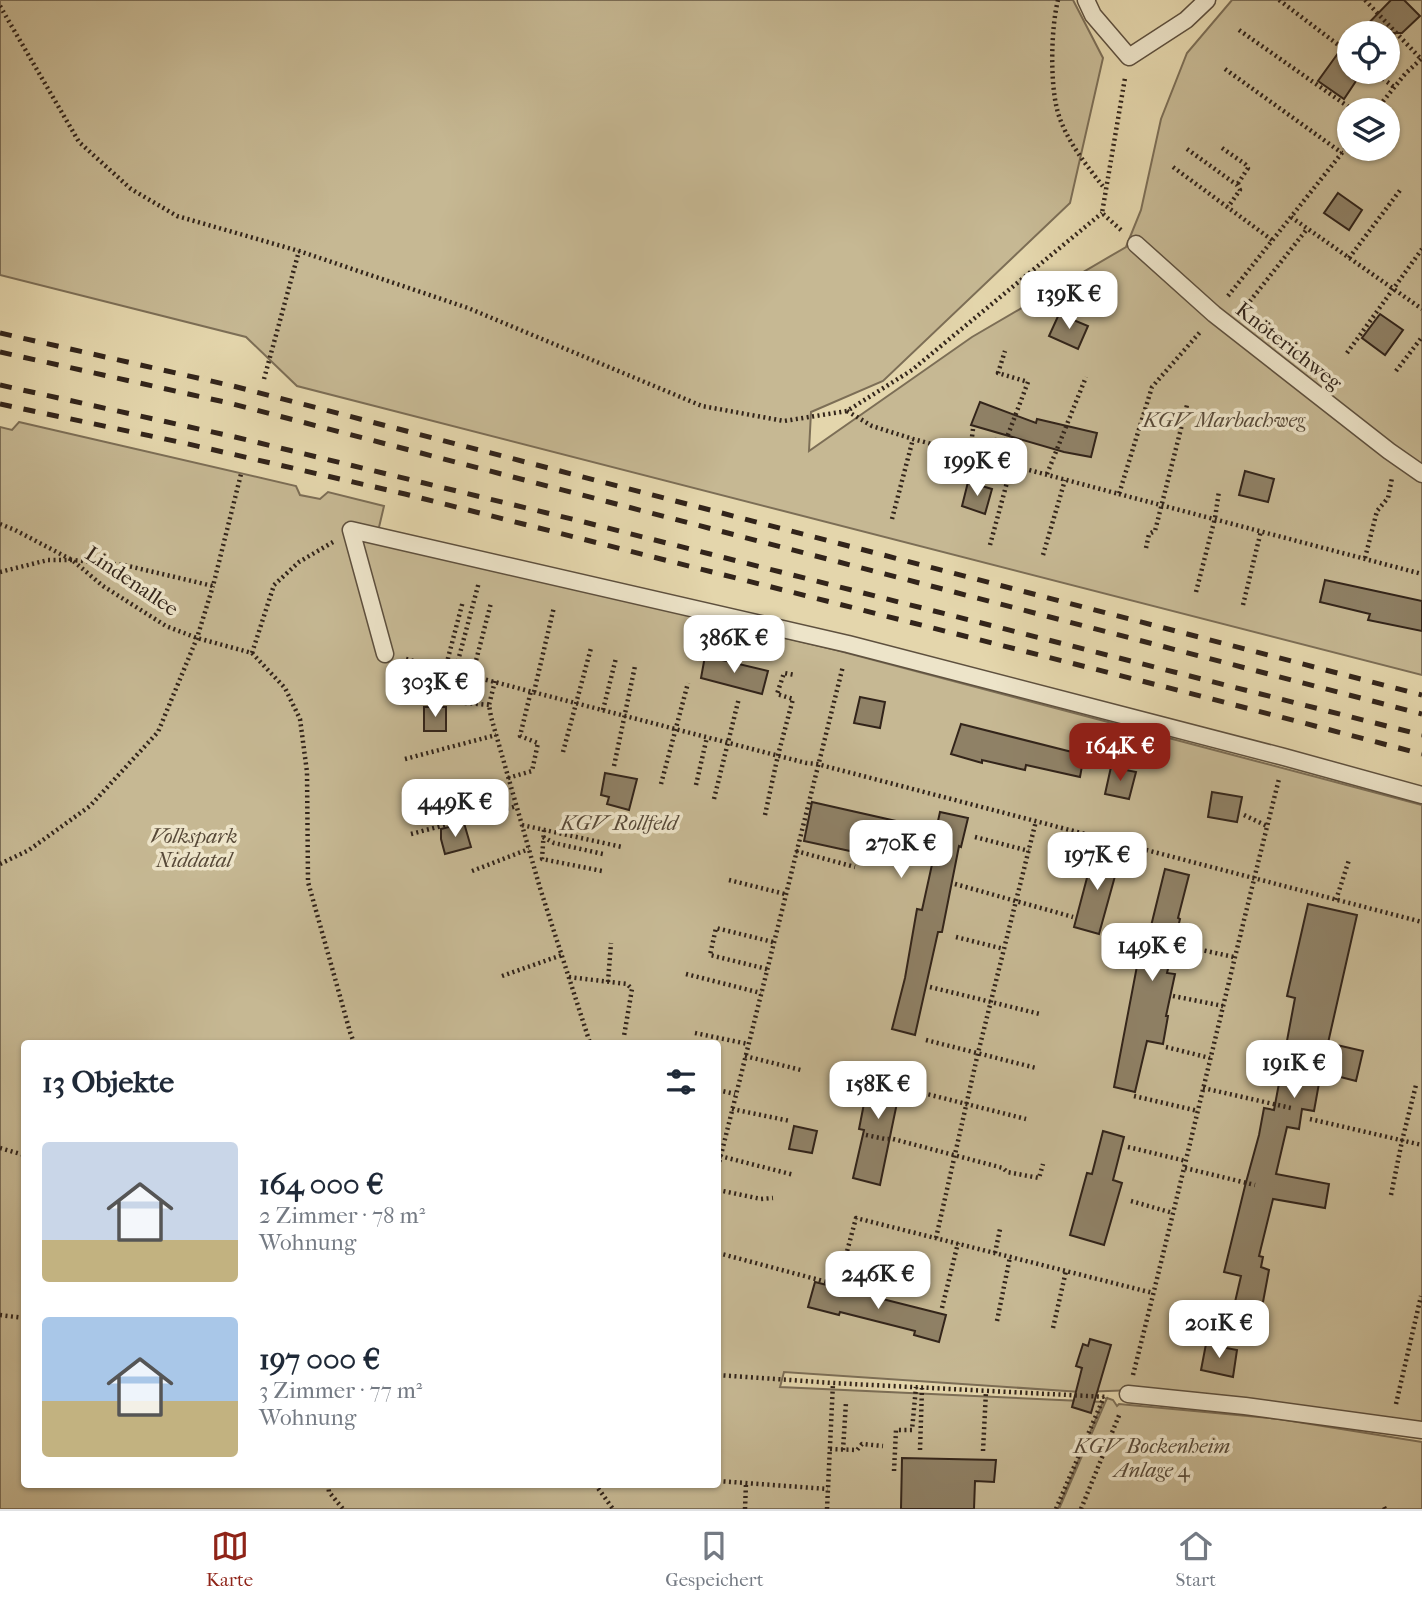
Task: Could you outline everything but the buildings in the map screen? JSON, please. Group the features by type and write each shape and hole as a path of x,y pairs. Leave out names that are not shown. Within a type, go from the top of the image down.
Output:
{"lane":[{"path":"1086,0 1093,15 1129,57 1186,20 1207,0"},
{"name":"Knöterichweg","path":"1136,244 1214,314 1422,474"},
{"path":"385,654 351,530 848,645 1422,795"},
{"path":"1128,1394 1245,1406 1422,1430"}],"path":[{"path":"1058,0 1054,18 1053,71 1057,110 1070,140 1106,189"},
{"path":"1279,0 1337,44"},
{"path":"1365,0 1421,59 1385,98"},
{"path":"0,6 79,142 131,189 177,216 299,251 468,308 702,406 784,421 847,411 912,370 1102,214 1129,57"},
{"path":"1240,30 1337,99"},
{"path":"1225,69 1337,149"},
{"path":"1390,84 1394,87"},
{"path":"1222,148 1245,163 1248,168 1237,185"},
{"path":"1187,149 1237,185 1240,190 1228,207"},
{"path":"1119,494 1152,387 1202,330 1337,159"},
{"path":"1173,167 1272,240"},
{"path":"1349,258 1401,189"},
{"path":"1102,214 1136,244"},
{"path":"1291,217 1422,309"},
{"path":"1243,311 1307,228"},
{"path":"1347,353 1422,249"},
{"path":"264,379 299,251"},
{"path":"1396,371 1422,337"},
{"path":"998,461 1001,447 1028,382 998,373 1005,351"},
{"path":"1047,474 1086,377"},
{"path":"1146,548 1149,534 1155,531 1187,405"},
{"path":"847,411 872,426 913,439 1422,574"},
{"path":"973,429 973,444 979,448 1001,447"},
{"path":"994,438 995,443 1012,454"},
{"path":"892,519 913,439"},
{"path":"990,545 1012,464"},
{"path":"1365,558 1377,511 1388,498 1392,478 1384,472"},
{"path":"0,864 29,850 90,806 158,732 197,638 241,474"},
{"path":"1043,555 1065,480"},
{"path":"1196,592 1219,491"},
{"name":"Lindenallee","path":"0,524 72,560 103,586 166,626 197,638 252,653"},
{"path":"351,530 299,562 274,585 252,653 285,688 300,719 307,772 308,882 353,1040"},
{"path":"1243,605 1261,531"},
{"path":"0,572 48,560 72,560 124,565 213,586"},
{"path":"455,672 479,581"},
{"path":"448,670 447,662 463,601"},
{"path":"472,676 491,603"},
{"path":"508,778 532,771 538,743 520,736 554,607"},
{"path":"721,1152 848,645"},
{"path":"563,752 591,648"},
{"path":"385,654 1422,922"},
{"path":"603,710 616,658"},
{"path":"614,766 635,666"},
{"path":"765,815 793,699 777,694 784,674 795,675"},
{"path":"495,681 489,705 496,735 528,849 589,1040"},
{"path":"661,784 688,683"},
{"path":"714,799 739,698"},
{"path":"443,701 489,705"},
{"path":"405,759 496,735"},
{"path":"696,785 707,737"},
{"path":"1081,1509 1128,1394 1284,757"},
{"path":"411,834 517,806"},
{"path":"1244,815 1267,826"},
{"path":"936,1238 990,1002 1036,821"},
{"path":"522,825 622,847"},
{"path":"544,830 542,859 602,871"},
{"path":"543,836 554,843 603,854"},
{"path":"975,837 1029,851"},
{"path":"472,871 528,849"},
{"path":"796,851 855,867"},
{"path":"1336,900 1349,860"},
{"path":"729,880 785,894"},
{"path":"955,884 1073,917"},
{"path":"767,969 710,955 716,928 773,942"},
{"path":"956,937 1004,949"},
{"path":"608,982 611,943"},
{"path":"1183,946 1234,957"},
{"path":"502,976 562,955"},
{"path":"686,974 761,993"},
{"path":"569,978 627,984 632,989 624,1036"},
{"path":"930,987 1040,1014"},
{"path":"1172,996 1223,1006"},
{"path":"695,1033 748,1045"},
{"path":"926,1040 1036,1068"},
{"path":"1166,1047 1210,1058"},
{"path":"745,1056 801,1070"},
{"path":"1391,1195 1416,1085"},
{"path":"1203,1088 1291,1108"},
{"path":"907,1089 1026,1119"},
{"path":"721,1091 736,1094"},
{"path":"1134,1096 1198,1111"},
{"path":"732,1109 790,1121"},
{"path":"1310,1119 1422,1145"},
{"path":"866,1135 954,1154 1003,1168 1007,1172 1039,1178 1043,1164"},
{"path":"1128,1147 1186,1161"},
{"path":"0,1148 21,1154"},
{"path":"721,1156 794,1175"},
{"path":"1185,1168 1255,1185"},
{"path":"721,1190 761,1199 773,1198"},
{"path":"1131,1201 1173,1213"},
{"path":"721,1254 838,1285 856,1218 1153,1293"},
{"path":"995,1253 1000,1229"},
{"path":"942,1308 958,1243"},
{"path":"997,1321 1010,1257"},
{"path":"1052,1328 1066,1271"},
{"path":"1396,1405 1421,1296"},
{"path":"0,1315 21,1318"},
{"path":"721,1375 1104,1398 1128,1394"},
{"path":"827,1509 833,1383"},
{"path":"919,1387 920,1450"},
{"path":"894,1471 896,1430 912,1430 919,1387"},
{"path":"983,1451 986,1391"},
{"path":"1056,1509 1104,1398"},
{"path":"843,1450 846,1402"},
{"path":"830,1449 857,1450 862,1444 883,1446"},
{"path":"721,1481 828,1489"},
{"path":"745,1509 746,1483"},
{"path":"329,1488 343,1509"},
{"path":"598,1488 613,1509"}],"green space":[{"name":"KGV Marbachweg","path":"0,0 1073,0 1103,58 1070,203 883,381 811,412 809,451 972,337 1126,247 1141,210 1161,119 1187,53 1232,0 1422,0 1422,675 297,386 246,337 0,275"},
{"path":"19,422 296,486 300,495 320,499 328,492 384,506 376,540 836,650 1422,805 1422,1422 1135,1390 1081,1392 784,1372 780,1387 1103,1402 1058,1509 0,1509 0,427 12,430"},
{"name":"KGV Bockenheim Anlage 4","path":"1107,1398 1113,1400 1117,1406 1119,1404 1279,1419 1422,1442 1422,1509 1059,1509"}],"railway":[{"path":"0,333 233,386 1422,695"},
{"path":"0,352 229,403 1422,714"},
{"path":"0,385 235,437 584,522 1422,735"},
{"path":"0,404 405,494 1422,754"}],"park label":[{"name":"KGV Rollfeld","path":"619,823"},
{"name":"Volkspark Niddatal","path":"194,848"}]}
